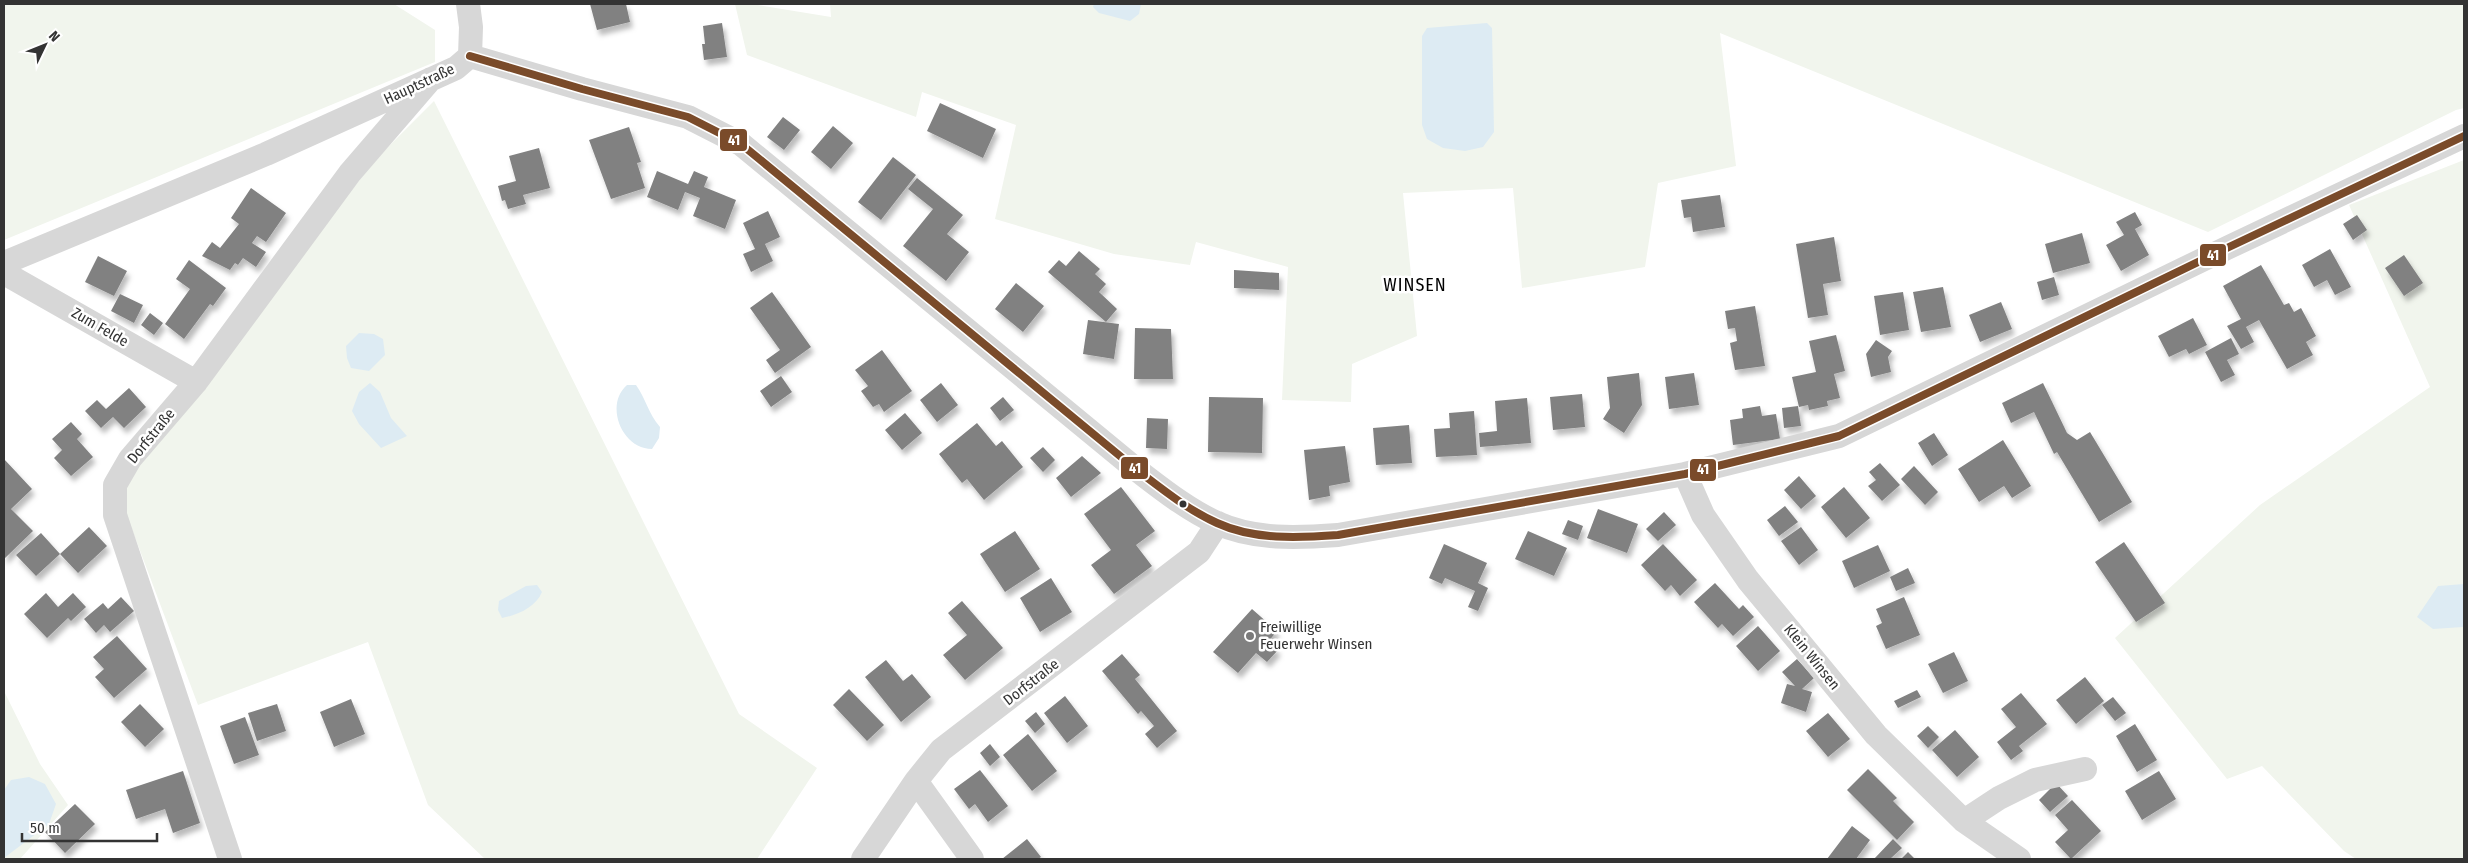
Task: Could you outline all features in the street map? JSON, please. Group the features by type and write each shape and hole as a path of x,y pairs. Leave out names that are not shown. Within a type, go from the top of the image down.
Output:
{"street":[{"path":"468,4 471,27 470,56"},
{"name":"Hauptstraße","path":"4,263 266,154 456,68 470,56 582,89 688,117 741,144 1137,470 1175,498 1218,523 1258,534 1295,538 1338,535 1685,474 1840,436 2228,247 2464,136"},
{"name":"Dorfstraße","path":"230,859 115,515 115,485 130,459 196,382 350,173 432,79"},
{"name":"Zum Felde","path":"4,273 196,382"},
{"name":"Klein Winsen","path":"1685,474 1703,515 1748,580 1876,735 1964,821 2018,859"},
{"name":"Dorfstraße","path":"863,859 916,782 941,750 1199,552 1218,523"},
{"path":"1964,821 1999,798 2036,780 2085,768"},
{"path":"916,782 972,859"}],"shaded area":[{"path":"4,4 394,4 435,30 435,62 4,240"},
{"path":"735,4 751,4 831,17 830,4 2464,4 2464,108 2456,110 2208,232 1720,33 1736,166 1658,183 1645,267 1522,288 1513,188 1403,193 1417,336 1352,364 1351,402 1282,400 1288,267 1196,242 1190,265 1114,254 995,219 1016,125 922,92 916,117 747,55"},
{"path":"1094,4 1141,4 1139,14 1130,21 1099,13 1093,7"},
{"path":"1487,23 1492,28 1494,132 1483,147 1465,151 1443,148 1427,139 1422,125 1422,36 1427,28"},
{"path":"434,101 739,714 817,768 757,859 485,859 428,805 368,642 198,705 127,516 124,489 153,442 376,159"},
{"path":"2464,160 2464,859 2356,859 2344,851 2262,766 2227,779 2115,638 2260,505 2430,387 2349,205"},
{"path":"359,333 374,334 383,339 385,355 369,371 351,368 347,358 346,346"},
{"path":"370,383 380,392 391,418 407,436 381,448 359,424 352,411 359,392"},
{"path":"627,385 636,385 660,427 659,438 652,449 641,447 632,442 620,424 617,414 617,403 620,393"},
{"path":"2464,584 2463,627 2433,629 2417,617 2438,586"},
{"path":"537,585 542,592 531,606 514,615 502,618 498,610 499,601 526,586"},
{"path":"4,691 40,764 68,805 20,859 4,859"},
{"path":"29,777 45,784 56,804 49,824 4,858 4,790 11,780"}],"building":[{"path":"590,4 626,4 630,22 597,30"},
{"path":"722,23 727,57 704,60 702,44 705,44 703,26"},
{"path":"940,103 996,129 983,158 927,131"},
{"path":"783,117 800,130 784,150 767,137"},
{"path":"833,126 853,143 831,169 811,152"},
{"path":"629,127 641,162 637,163 645,188 611,199 589,140"},
{"path":"539,148 550,188 523,195 526,204 508,209 505,200 502,201 498,186 516,181 509,156"},
{"path":"893,157 916,175 881,220 858,202"},
{"path":"657,171 688,184 694,171 708,177 704,187 736,200 725,229 693,216 700,198 685,192 678,210 647,197"},
{"path":"917,178 963,215 947,234 969,252 946,281 903,246 933,209 908,189"},
{"path":"251,188 286,213 266,242 257,236 252,243 266,252 256,267 243,258 238,265 235,263 230,270 202,256 212,242 220,248 239,224 231,218"},
{"path":"1720,195 1725,227 1693,232 1691,217 1684,218 1681,200"},
{"path":"768,211 780,237 765,244 773,261 751,272 743,254 755,249 743,223"},
{"path":"2135,212 2142,225 2135,229 2149,255 2121,271 2106,245 2124,235 2116,222"},
{"path":"2357,215 2367,230 2353,240 2343,224"},
{"path":"2082,233 2090,263 2053,273 2045,244"},
{"path":"1834,237 1841,281 1823,284 1828,315 1808,318 1796,244"},
{"path":"2330,249 2351,287 2335,295 2327,280 2314,287 2302,265"},
{"path":"1079,251 1100,269 1095,274 1106,284 1099,292 1117,309 1106,322 1048,272 1059,260 1066,266"},
{"path":"2404,255 2423,283 2404,296 2385,268"},
{"path":"98,256 127,271 114,296 85,282"},
{"path":"189,260 226,288 213,306 210,304 184,339 165,324 190,289 176,279"},
{"path":"2261,265 2284,305 2289,303 2294,312 2301,308 2316,336 2306,342 2313,355 2287,369 2259,320 2246,327 2254,342 2241,349 2227,326 2241,319 2223,286"},
{"path":"1234,270 1279,273 1279,290 1234,288"},
{"path":"2054,277 2059,295 2042,300 2037,282"},
{"path":"1016,283 1044,306 1023,332 995,309"},
{"path":"1943,287 1951,327 1921,332 1913,292"},
{"path":"772,292 811,347 775,373 766,360 780,350 750,308"},
{"path":"1903,292 1909,330 1880,335 1874,296"},
{"path":"120,294 143,305 134,323 111,311"},
{"path":"2001,302 2012,329 1980,342 1969,315"},
{"path":"1755,306 1765,366 1735,370 1730,343 1737,341 1735,328 1728,329 1725,311"},
{"path":"150,313 163,323 154,335 141,325"},
{"path":"2193,318 2207,345 2189,354 2186,349 2169,357 2158,336"},
{"path":"1088,320 1119,324 1114,359 1083,354"},
{"path":"1135,328 1171,329 1173,379 1134,379"},
{"path":"1836,335 1845,371 1834,374 1840,398 1827,401 1828,406 1809,410 1808,405 1799,407 1792,377 1816,372 1809,341"},
{"path":"2231,338 2239,354 2227,360 2235,375 2221,382 2205,352"},
{"path":"1876,340 1892,351 1888,357 1891,372 1871,377 1866,354"},
{"path":"882,350 912,391 884,412 879,404 873,407 861,391 868,386 855,370"},
{"path":"1639,373 1642,405 1624,433 1603,419 1610,408 1607,377"},
{"path":"1694,373 1699,405 1669,409 1665,377"},
{"path":"781,376 792,392 771,407 760,391"},
{"path":"941,383 958,405 937,422 920,400"},
{"path":"2043,383 2067,433 2077,440 2090,432 2132,502 2099,522 2057,452 2054,454 2034,412 2011,423 2002,403"},
{"path":"129,388 146,407 124,428 113,417 101,428 85,411 97,400 106,409"},
{"path":"1582,394 1585,427 1553,430 1550,397"},
{"path":"1003,397 1014,410 1000,421 990,408"},
{"path":"1209,397 1263,398 1262,453 1208,452"},
{"path":"1527,398 1531,443 1480,447 1479,433 1497,431 1495,401"},
{"path":"1760,406 1762,416 1776,414 1780,439 1733,445 1730,420 1743,418 1742,409"},
{"path":"1798,406 1801,426 1784,428 1782,408"},
{"path":"1474,411 1477,455 1436,457 1434,429 1450,428 1449,413"},
{"path":"905,413 922,433 902,450 885,430"},
{"path":"1147,418 1168,419 1167,449 1146,448"},
{"path":"71,422 82,434 77,439 93,457 71,476 54,458 62,450 52,439"},
{"path":"977,423 996,446 1002,441 1023,467 984,500 967,479 962,483 939,454"},
{"path":"1409,425 1412,463 1376,465 1373,428"},
{"path":"1934,433 1948,455 1932,466 1918,443"},
{"path":"2003,440 2031,486 2012,498 2004,486 1979,502 1958,469"},
{"path":"1345,446 1350,482 1329,486 1330,496 1309,500 1304,450"},
{"path":"1043,447 1055,460 1043,472 1030,458"},
{"path":"1082,456 1101,473 1071,497 1056,478"},
{"path":"4,459 32,489 11,509 33,531 4,559"},
{"path":"1880,463 1900,485 1882,501 1868,486 1876,480 1869,472"},
{"path":"1914,466 1938,492 1925,505 1901,479"},
{"path":"1799,476 1816,496 1801,509 1784,490"},
{"path":"1121,487 1155,531 1136,545 1152,566 1114,594 1091,565 1111,550 1084,514"},
{"path":"1844,487 1870,518 1846,538 1821,507"},
{"path":"1785,506 1798,522 1779,536 1767,520"},
{"path":"1598,509 1638,524 1627,553 1587,538"},
{"path":"1664,512 1676,525 1658,541 1646,529"},
{"path":"1568,520 1583,526 1578,540 1562,534"},
{"path":"89,527 107,546 78,573 60,554"},
{"path":"1801,527 1818,550 1799,565 1781,541"},
{"path":"1015,531 1040,569 1005,592 980,554"},
{"path":"1528,531 1567,548 1554,576 1515,559"},
{"path":"41,533 60,554 36,576 16,555"},
{"path":"2124,542 2165,603 2136,622 2095,562"},
{"path":"1444,544 1487,563 1478,583 1488,588 1478,611 1468,607 1475,591 1445,578 1442,584 1429,578"},
{"path":"1663,544 1697,580 1680,596 1671,585 1665,591 1641,565"},
{"path":"1878,545 1890,571 1854,588 1842,561"},
{"path":"1908,568 1915,583 1896,591 1890,577"},
{"path":"1051,578 1072,612 1040,632 1020,598"},
{"path":"1715,583 1739,609 1743,605 1754,617 1733,636 1722,624 1718,628 1694,602"},
{"path":"46,593 58,607 73,593 86,607 71,621 68,618 47,638 24,614"},
{"path":"121,597 134,611 110,632 104,625 96,633 84,619 103,603 108,609"},
{"path":"1904,597 1920,635 1886,649 1876,626 1882,623 1876,609"},
{"path":"962,601 1003,648 965,680 943,655 967,635 948,613"},
{"name":"Freiwillige Feuerwehr Winsen","path":"1252,609 1277,631 1268,642 1278,650 1267,662 1256,653 1238,673 1213,652"},
{"path":"1758,626 1780,651 1758,671 1736,646"},
{"path":"117,636 147,669 114,698 95,677 104,669 93,657"},
{"path":"1954,652 1968,681 1943,693 1928,664"},
{"path":"1122,654 1140,675 1135,679 1177,731 1157,748 1145,734 1154,726 1141,711 1138,714 1102,671"},
{"path":"1797,659 1814,678 1802,689 1812,692 1806,712 1781,703 1787,684 1795,686 1782,672"},
{"path":"886,660 903,681 912,674 931,697 901,722 865,677"},
{"path":"2085,677 2104,701 2076,724 2056,700"},
{"path":"849,689 884,725 867,741 833,705"},
{"path":"1917,690 1921,697 1898,708 1894,701"},
{"path":"2021,693 2047,724 2019,746 2023,751 2011,760 1997,742 2016,727 2001,709"},
{"path":"1065,696 1088,726 1067,743 1044,713"},
{"path":"2113,697 2126,713 2115,721 2102,705"},
{"path":"351,699 365,734 334,747 320,712"},
{"path":"140,704 164,729 145,747 121,722"},
{"path":"277,704 286,731 257,741 248,713"},
{"path":"1036,712 1045,724 1035,733 1025,721"},
{"path":"1828,713 1850,739 1828,757 1806,731"},
{"path":"245,717 259,755 234,764 220,726"},
{"path":"2135,724 2157,760 2137,772 2116,736"},
{"path":"1928,726 1939,737 1928,748 1917,736"},
{"path":"1955,730 1979,757 1957,777 1932,750"},
{"path":"1028,734 1057,771 1032,791 1003,755"},
{"path":"990,744 1000,757 990,766 980,753"},
{"path":"1868,769 1897,798 1893,801 1914,822 1897,840 1847,790"},
{"path":"980,770 1008,806 988,822 975,804 969,809 954,789"},
{"path":"183,771 200,823 173,833 165,809 136,819 126,790"},
{"path":"2159,771 2176,799 2142,820 2125,791"},
{"path":"2056,783 2068,796 2050,812 2039,800"},
{"path":"2072,800 2101,831 2071,859 2055,842 2068,830 2055,815"},
{"path":"75,804 95,824 65,853 45,832"},
{"path":"1852,826 1870,840 1856,859 1827,859"},
{"path":"1027,839 1041,857 1038,859 1002,859"},
{"path":"1893,839 1902,848 1890,859 1874,859"},
{"path":"1908,852 1915,859 1901,859"}],"transit line":[{"name":"41","path":"470,56 582,89 688,117 741,144 1166,492 1196,512 1231,529 1276,536 1338,535 1685,474 1839,436 2229,247 2464,136"}],"place":[{"name":"Freiwillige Feuerwehr Winsen","path":"1250,636"}],"district":[{"name":"WINSEN","path":"1415,285"}]}
